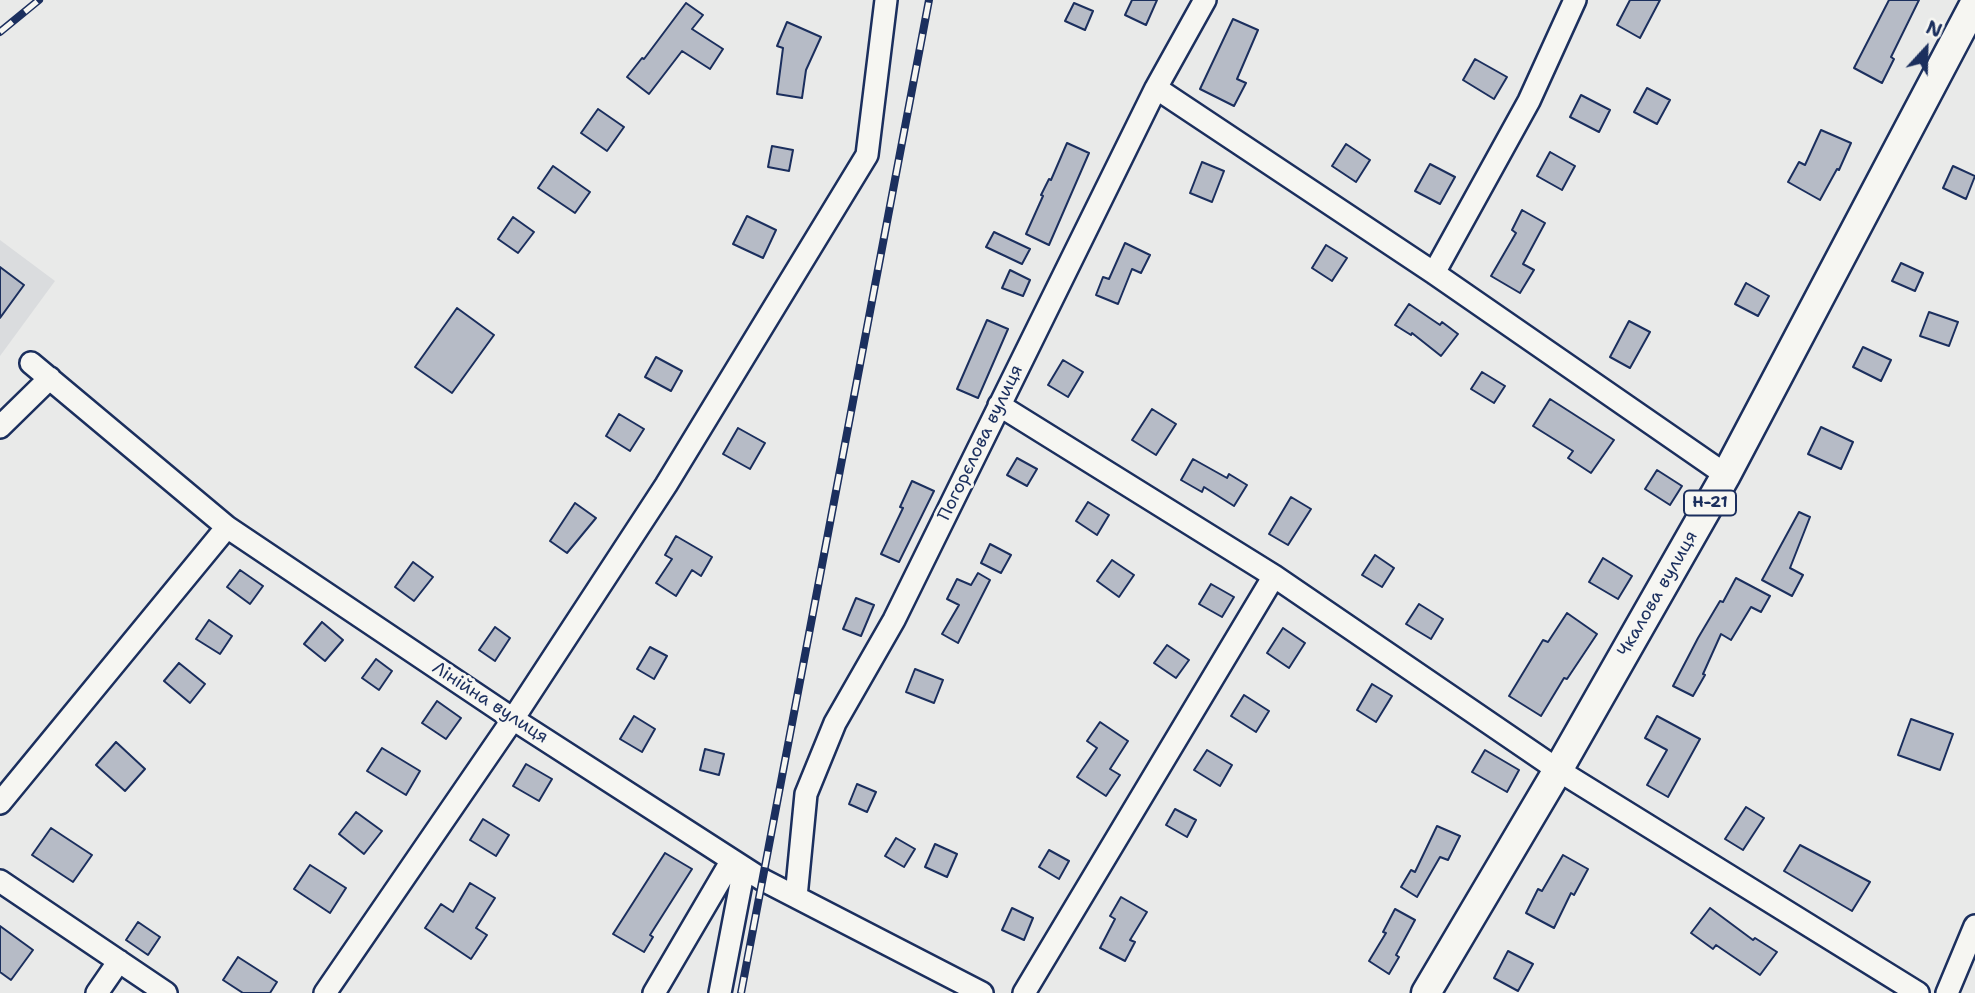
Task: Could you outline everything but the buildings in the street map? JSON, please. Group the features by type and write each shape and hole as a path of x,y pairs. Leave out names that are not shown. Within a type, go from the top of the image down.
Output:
{"main road":[{"name":"Чкалова вулиця","path":"1426,993 1558,770 1726,475 1975,3"}],"street":[{"path":"326,993 513,719 666,485 867,155 886,0"},
{"name":"Погорєлова вулиця","path":"796,897 806,794 835,723 894,620 1156,88 1205,0"},
{"path":"1434,273 1529,101 1576,0"},
{"path":"1156,88 1434,273 1726,475"},
{"name":"Лінійна вулиця","path":"31,363 227,527 513,719 738,864 982,993"},
{"path":"0,427 50,378"},
{"path":"999,405 1274,576 1558,770 1918,993"},
{"path":"0,803 227,527"},
{"path":"1024,993 1274,576"},
{"path":"654,993 738,864"},
{"path":"720,993 738,864"},
{"path":"0,881 166,993"},
{"path":"1947,993 1975,926"},
{"path":"97,993 119,961"}],"shaded area":[{"path":"0,240 55,281 0,356"}],"railway":[{"path":"0,32 39,0"},
{"path":"741,993 929,0"}]}
